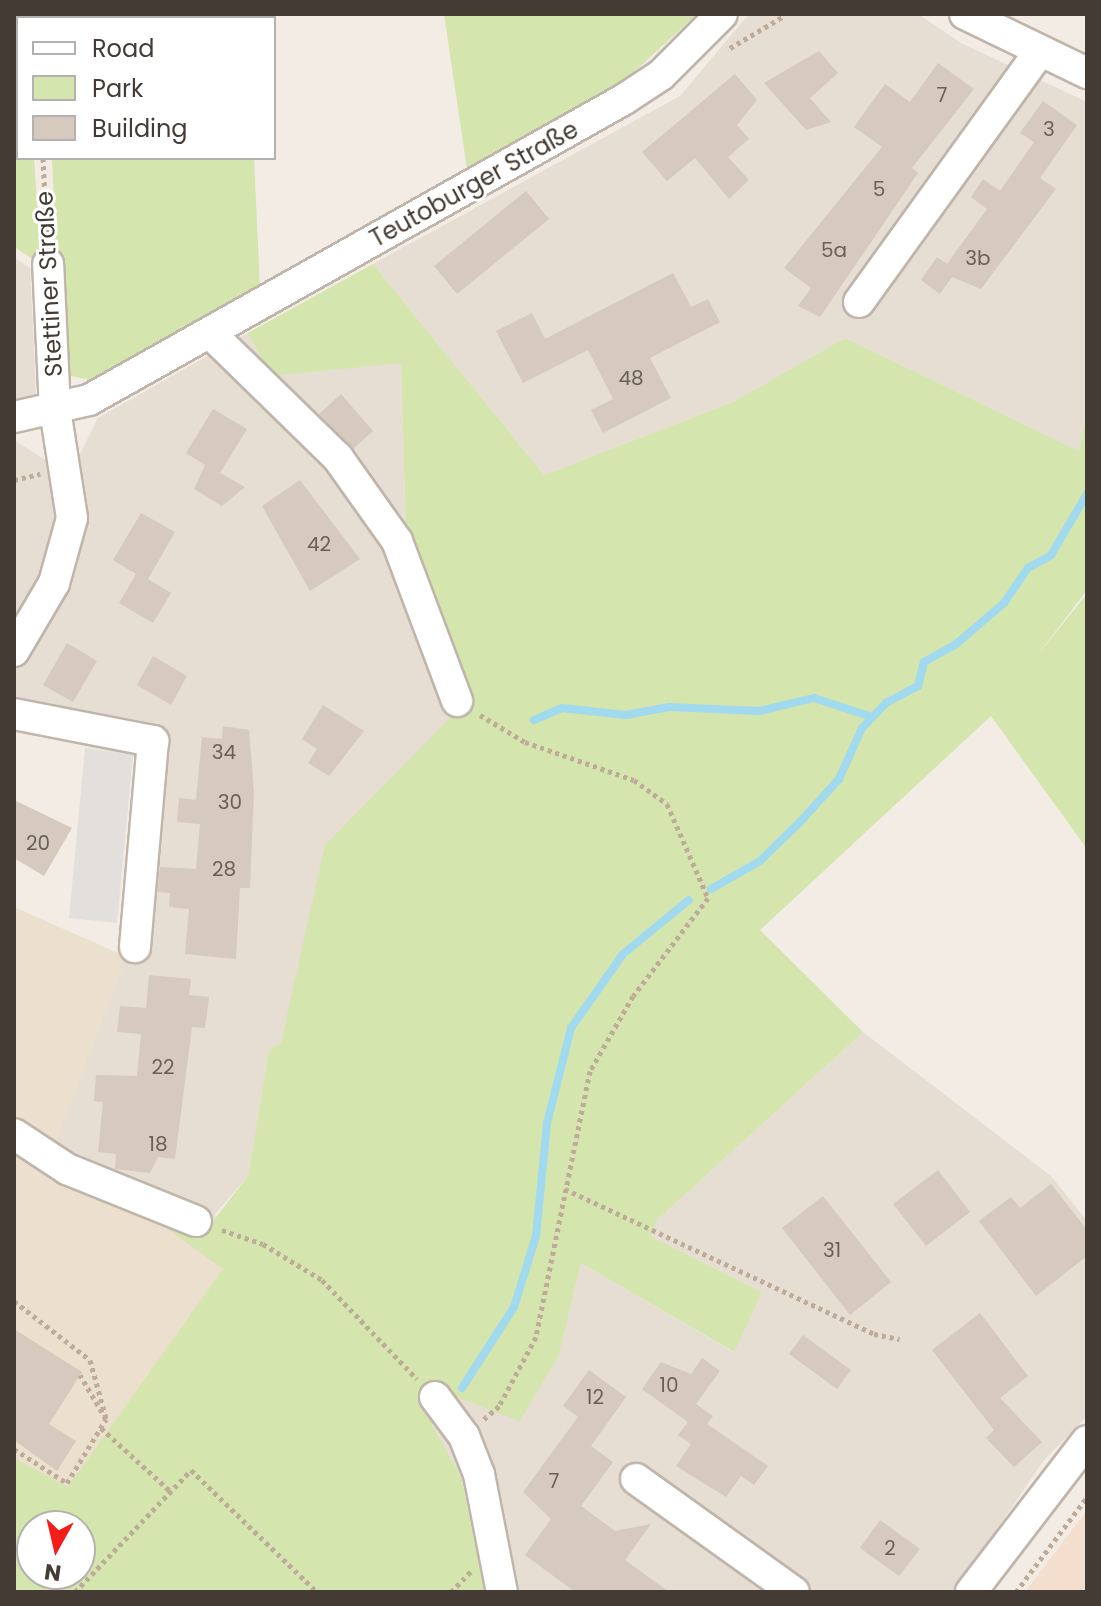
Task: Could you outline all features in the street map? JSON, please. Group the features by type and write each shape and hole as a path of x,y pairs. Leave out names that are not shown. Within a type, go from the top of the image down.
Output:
{"street":[{"name":"Teutoburger Straße","path":"14,417 89,400 623,100 661,75 722,14"},
{"path":"965,14 1087,73"},
{"path":"859,302 1040,51"},
{"name":"Stettiner Straße","path":"48,264 55,410"},
{"path":"210,333 338,458 397,541 457,701"},
{"path":"14,651 54,583 70,529 55,410"},
{"path":"14,714 153,741 135,947"},
{"path":"14,1134 67,1169 196,1221"},
{"path":"435,1397 464,1436 502,1592"},
{"path":"971,1592 1087,1441"},
{"path":"636,1479 794,1592"}],"path":[{"name":"Stettiner Straße","path":"43,160 48,264"},
{"path":"457,701 525,742 634,780 667,804 708,898 633,996 590,1071 536,1337 499,1406 464,1436"},
{"path":"565,1189 860,1328 900,1339"},
{"path":"196,1221 263,1244 322,1280 435,1397"},
{"path":"14,1301 90,1360 106,1419 67,1483 14,1449"},
{"path":"80,1375 106,1419"},
{"path":"101,1428 170,1491"},
{"path":"75,1592 191,1470 317,1592"},
{"path":"1016,1592 1087,1497"}],"shaded area":[{"path":"749,14 918,14 961,43 1087,102 1087,410 1079,451 845,338 733,402 544,475 373,264 680,96"},
{"path":"14,257 30,268 36,395 14,399"},
{"path":"248,333 271,376 401,362 406,534 467,701 281,1043 269,1050 248,1176 215,1214 223,1269 68,1488 14,1458 14,1124 127,957 140,758 14,731 14,440 47,461 80,454 98,418"},
{"path":"85,748 133,755 117,923 69,918"},
{"path":"14,907 127,957 53,1150 14,1124"},
{"path":"863,1032 1051,1176 1087,1221 1087,1416 1044,1460 954,1592 485,1592 461,1476 432,1425 459,1398 559,1355 581,1263 733,1352 762,1292 650,1236 657,1220"},
{"path":"14,1152 66,1188 154,1219 223,1269 68,1488 14,1458"},
{"path":"1087,1510 1087,1592 1025,1592"}],"green space":[{"path":"14,14 20,16 16,16 16,160 34,160 40,249 33,259 14,247"},
{"path":"42,14 247,14 247,16"},
{"path":"444,14 697,14 622,83 467,169"},
{"path":"52,160 254,160 260,289 90,380 62,374"},
{"path":"373,264 544,475 733,402 845,338 1079,451 1087,410 1087,590 1035,658 1087,594 1087,849 991,716 760,930 863,1032 657,1220 650,1236 762,1292 734,1352 581,1263 559,1355 520,1421 459,1398 432,1425 461,1476 485,1592 14,1592 14,1458 68,1487 223,1269 154,1219 203,1234 248,1176 269,1050 281,1043 325,845 467,701 406,534 401,363 271,376 248,333"}],"building":[{"path":"819,51 838,73 810,98 831,122 806,130 764,83"},
{"path":"938,63 974,89 912,168 918,173 820,317 798,306 811,288 784,268 882,147 854,127 885,84 910,102"},
{"path":"735,74 757,100 737,125 749,139 728,157 749,180 729,199 695,158 667,181 642,152"},
{"path":"1043,101 1077,125 1040,178 1056,189 981,289 952,277 940,294 921,280 937,257 947,264 987,209 971,197 983,179 1000,191 1034,142 1020,133"},
{"path":"526,191 549,219 457,294 434,266"},
{"path":"673,273 691,307 708,299 720,322 650,358 671,398 603,433 591,410 613,399 588,350 523,383 496,331 532,313 545,339"},
{"path":"341,394 373,431 353,449 319,414"},
{"path":"213,409 247,429 220,473 245,487 222,506 194,489 205,465 186,453"},
{"path":"300,480 360,559 310,591 262,506"},
{"path":"141,513 175,532 148,579 171,593 153,623 119,603 136,574 113,560"},
{"path":"67,643 97,661 73,702 43,685"},
{"path":"153,656 187,676 171,705 137,685"},
{"path":"323,705 364,731 329,776 308,763 317,749 302,739"},
{"path":"223,726 249,730 254,792 250,888 240,888 236,959 185,954 189,909 169,907 170,893 158,892 160,867 196,869 200,824 177,822 179,798 196,800 202,737 222,739"},
{"path":"14,800 72,828 44,876 14,858"},
{"path":"149,975 191,979 189,995 209,997 205,1028 192,1027 175,1159 158,1157 150,1173 115,1169 116,1154 98,1152 103,1102 94,1101 96,1075 137,1076 141,1034 117,1032 120,1006 146,1008"},
{"path":"938,1170 970,1212 926,1246 893,1204"},
{"path":"1051,1184 1087,1230 1087,1256 1036,1296 979,1221 1011,1197 1020,1208"},
{"path":"823,1196 891,1282 850,1315 782,1228"},
{"path":"980,1313 1028,1376 1000,1398 1042,1442 1014,1467 986,1438 994,1430 932,1350"},
{"path":"14,1329 82,1372 49,1424 76,1441 57,1471 14,1440"},
{"path":"803,1335 851,1370 837,1389 789,1354"},
{"path":"702,1358 720,1371 696,1404 713,1416 707,1424 768,1466 754,1485 741,1476 726,1497 676,1466 691,1444 678,1435 688,1422 642,1389 661,1362 691,1374"},
{"path":"589,1370 626,1397 591,1446 613,1462 581,1506 615,1531 651,1524 625,1560 669,1592 575,1592 525,1555 551,1519 523,1492 578,1417 563,1406"},
{"path":"880,1520 920,1549 899,1576 860,1548"}],"waterway":[{"path":"711,889 760,861 800,822 839,779 862,728 886,703 918,686 924,662 955,645 1004,603 1028,568 1051,555 1087,494"},
{"path":"534,720 562,708 626,715 669,707 759,711 814,698 872,717"},
{"path":"462,1388 514,1307 536,1236 547,1123 571,1028 623,954 689,900"}]}
